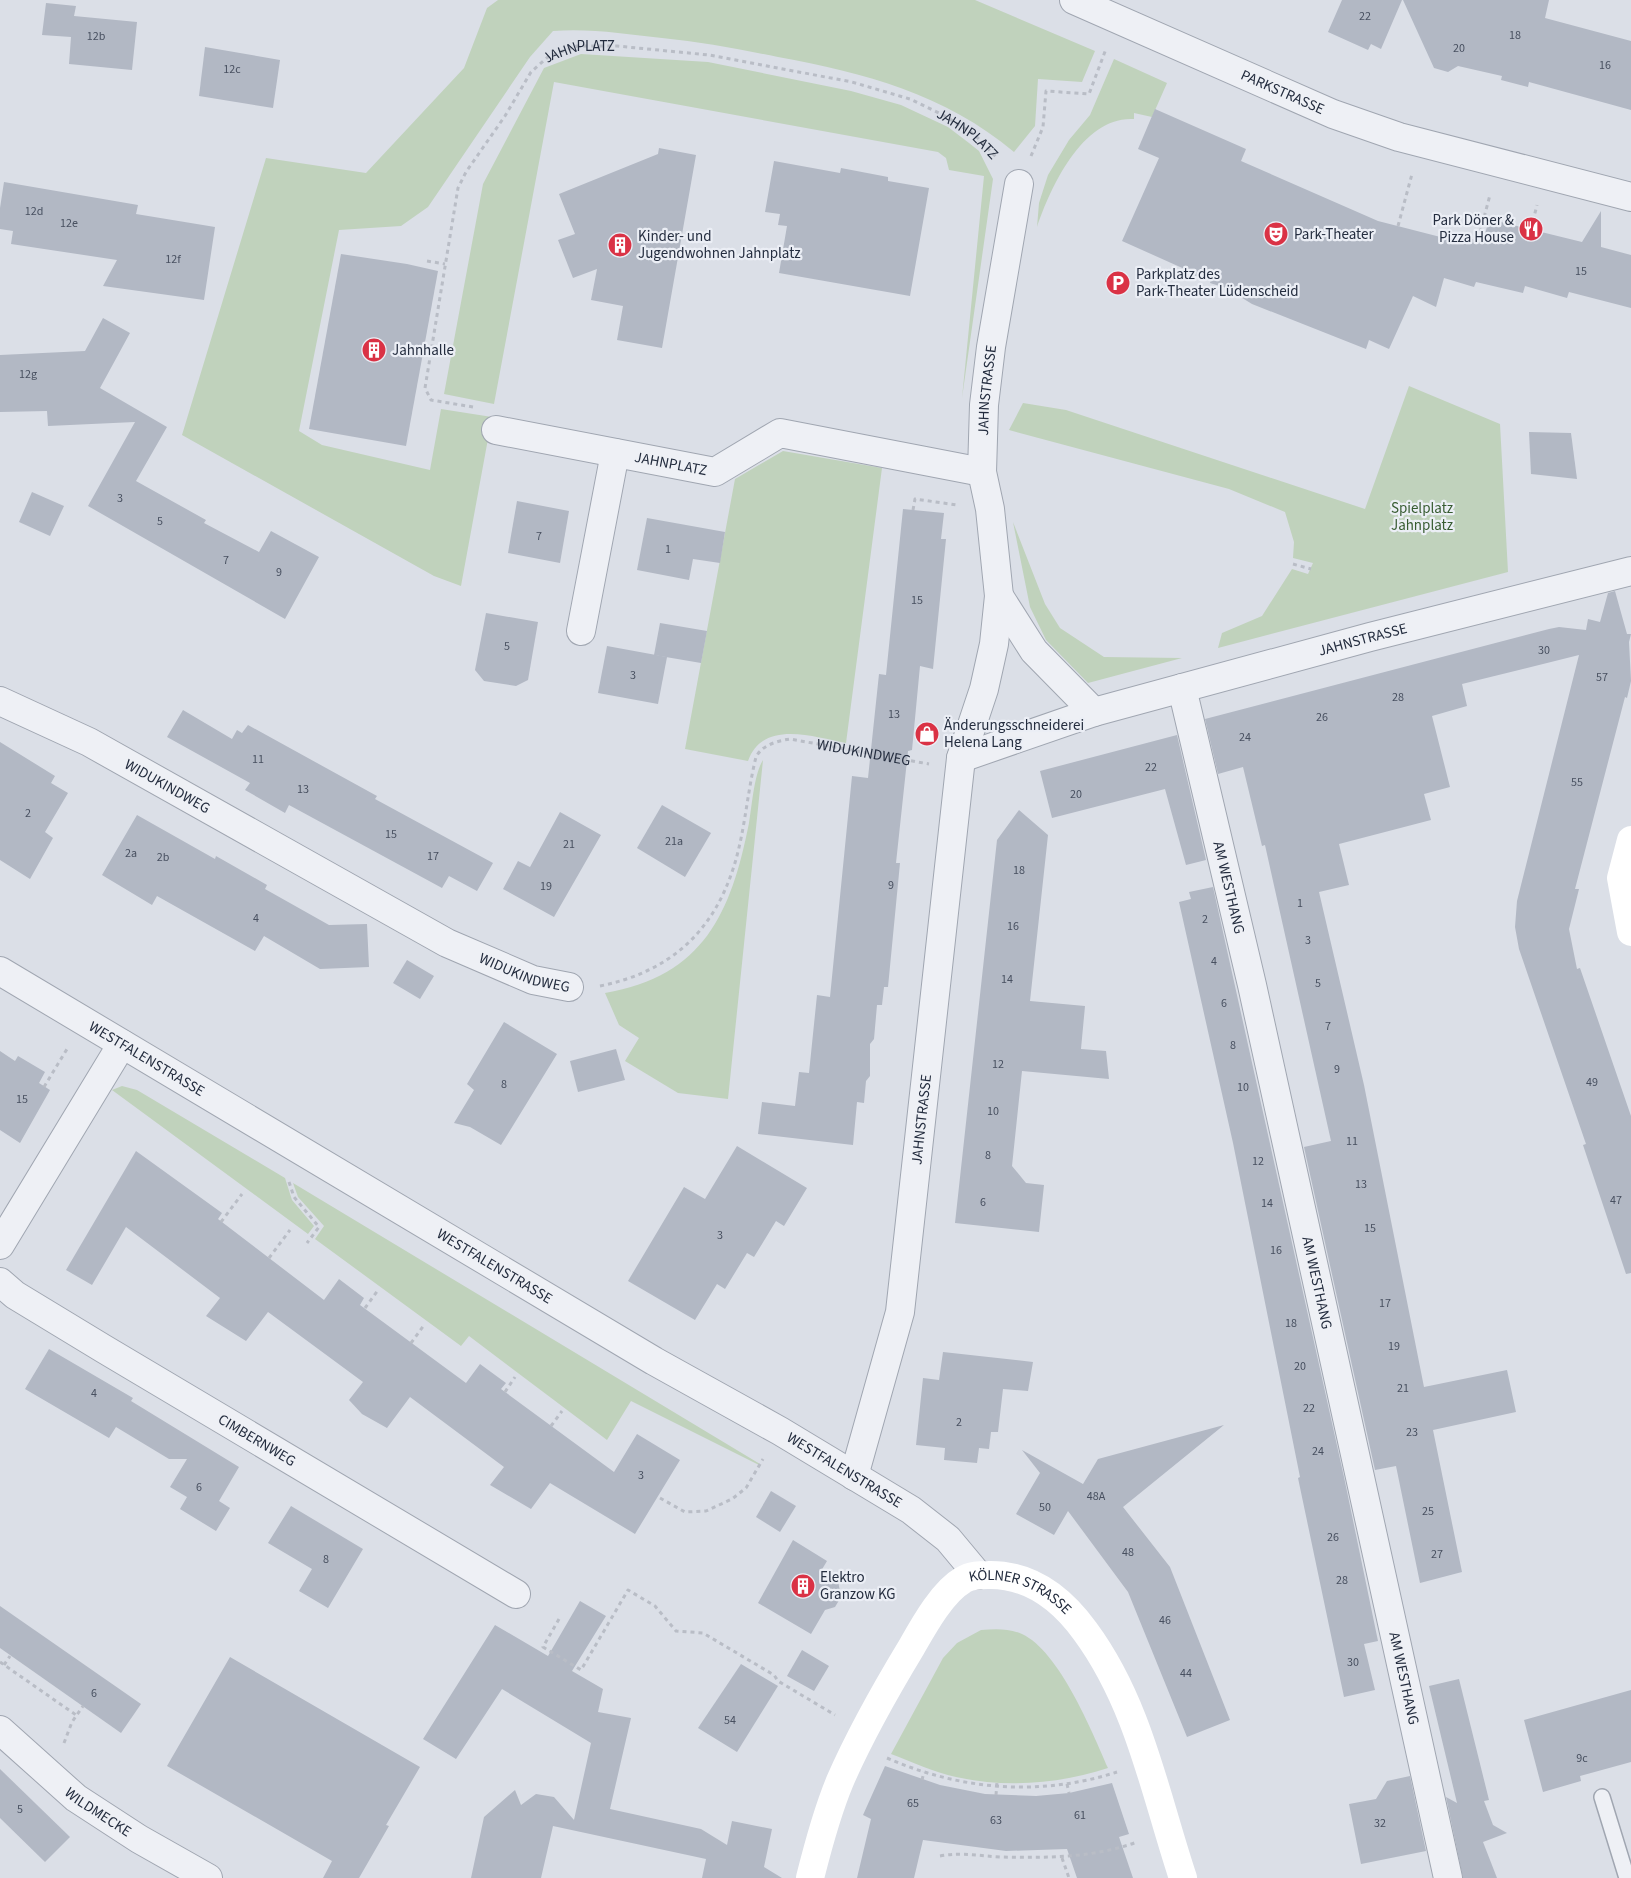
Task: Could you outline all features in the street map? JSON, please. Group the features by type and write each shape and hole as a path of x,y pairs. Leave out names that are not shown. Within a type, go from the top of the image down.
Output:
{"main road":[{"path":"1631,840 1621,878 1631,932"},
{"name":"KÖLNER STRASSE","path":"810,1878 840,1783 859,1742 933,1612 956,1584 978,1575 1009,1574 1048,1592 1074,1617 1107,1665 1134,1719 1149,1762 1183,1878"}],"street":[{"name":"PARKSTRASSE","path":"1074,0 1333,114 1399,136 1631,197"},
{"name":"JAHNSTRASSE","path":"854,1476 900,1312 960,764 984,689 994,644 999,596 990,509 982,472 984,405 991,347 1019,184"},
{"name":"JAHNPLATZ","path":"496,430 714,472 780,433 982,472"},
{"name":"JAHNPLATZ","path":"582,630 615,452"},
{"name":"JAHNSTRASSE","path":"960,764 1094,712 1380,634 1631,571"},
{"name":"JAHNSTRASSE","path":"999,596 1034,651 1094,712"},
{"name":"AM WESTHANG","path":"1182,688 1252,985 1448,1878"},
{"name":"WIDUKINDWEG","path":"0,702 89,742 447,942 533,980 569,987"},
{"name":"WESTFALENSTRASSE","path":"0,971 654,1361 780,1431 854,1476 932,1525 957,1548 978,1575"},
{"path":"0,1245 122,1044"},
{"name":"CIMBERNWEG","path":"0,1282 15,1295 104,1349 516,1594"},
{"name":"WILDMECKE","path":"0,1730 76,1798 145,1843 208,1878"}],"lane":[{"path":"1602,1797 1627,1878"}],"path":[{"name":"JAHNPLATZ","path":"475,408 431,400 425,388 458,188 466,172 505,116 531,72 549,56 576,46 617,46 723,56 852,82 918,103 964,127 998,159 1019,184"},
{"path":"1043,127 1046,91 1089,94 1104,55"},
{"path":"1478,240 1499,163"},
{"path":"1398,226 1410,181"},
{"path":"427,261 445,264"},
{"path":"913,510 914,500 990,509"},
{"path":"1293,564 1311,569"},
{"name":"WIDUKINDWEG","path":"569,987 585,988 631,978 655,968 692,942 720,900 734,865 756,757 772,743 790,739 960,764"},
{"path":"44,1087 68,1048"},
{"path":"289,1181 294,1197 319,1227 307,1243"},
{"path":"221,1222 242,1194"},
{"path":"270,1258 290,1230"},
{"path":"365,1308 378,1290"},
{"path":"411,1343 424,1325"},
{"path":"505,1392 515,1377"},
{"path":"551,1426 562,1411"},
{"path":"660,1498 685,1512 706,1511 732,1499 746,1488 760,1464"},
{"path":"559,1619 543,1646 582,1670 628,1590 655,1606 676,1631 703,1633 774,1675 778,1681 833,1714"},
{"path":"10,1656 2,1663 76,1715"},
{"path":"72,1722 83,1706"},
{"path":"859,1742 888,1758 924,1772 955,1781 997,1787 1035,1788 1067,1784 1091,1780 1149,1762"},
{"path":"922,1780 924,1772"},
{"path":"996,1795 997,1782"},
{"path":"1067,1784 1069,1793"},
{"path":"940,1856 963,1852 989,1856 1062,1858 1119,1849 1168,1832"},
{"path":"1062,1858 1069,1878"}],"green space":[{"path":"498,0 975,0 1095,51 1082,82 1038,79 1035,126 1014,152 988,132 932,101 903,89 842,70 749,51 691,42 608,32 553,31 530,57 428,207 401,226 339,230 299,431 322,445 430,470 441,409 492,417 461,586 434,576 182,435 266,158 366,173 464,68 487,8"},
{"path":"581,54 708,62 851,91 901,105 948,127 979,151 993,179 962,398 984,176 949,170 946,158 938,152 554,82 494,404 444,394 483,184 544,68"},
{"path":"1114,59 1167,83 1152,117 1134,113 1134,119 1116,121 1099,129 1085,141 1060,174 1037,227 1039,203 1048,175 1069,140 1090,115"},
{"name":"Spielplatz Jahnplatz","path":"1409,386 1500,424 1508,572 1218,648 1222,633 1262,616 1292,569 1308,574 1313,563 1293,558 1294,542 1285,512 1229,489 1009,430 1023,403 1066,410 1365,509"},
{"path":"783,451 882,468 846,743 805,735 777,735 765,740 755,748 748,761 685,749 735,479"},
{"path":"1013,522 1045,604 1060,628 1104,657 1182,658 1088,683 1046,640 1030,607"},
{"path":"763,760 728,1099 678,1093 625,1061 639,1038 619,1025 605,993 639,985 667,972 689,955 707,935 722,912 733,885 749,823 755,782"},
{"path":"122,1086 137,1090 285,1178 292,1200 314,1226 308,1234 112,1090"},
{"path":"293,1183 760,1464 631,1401 607,1440 469,1336 461,1346 315,1239 324,1226 298,1197"},
{"path":"996,1629 1017,1632 1036,1643 1049,1657 1084,1714 1108,1768 1052,1781 1032,1783 994,1782 948,1775 891,1754 943,1658 957,1643 981,1630"}],"building":[{"path":"1342,0 1402,0 1381,49 1371,44 1368,50 1328,32"},
{"path":"1403,0 1549,0 1545,18 1631,41 1631,110 1529,82 1528,87 1501,80 1502,76 1458,66 1448,72 1434,68"},
{"path":"46,3 76,6 74,16 137,22 132,70 69,64 71,37 42,35"},
{"path":"205,47 280,60 273,108 199,96"},
{"name":"Park-Theater","path":"1155,109 1246,149 1241,161 1378,221 1456,241 1458,235 1483,242 1489,219 1582,242 1601,211 1601,247 1631,255 1631,308 1569,292 1567,298 1525,286 1523,293 1476,282 1474,287 1444,278 1436,307 1413,296 1389,349 1369,340 1366,349 1252,304 1226,288 1210,283 1211,280 1189,274 1189,271 1122,241 1159,158 1138,149"},
{"name":"Kinder- und Jugendwohnen Jahnplatz","path":"659,148 696,155 662,348 617,340 623,306 591,300 597,269 573,278 558,240 575,234 559,194 658,154"},
{"path":"774,161 840,173 841,168 888,177 888,181 929,188 910,296 779,273 787,226 778,225 780,214 765,212"},
{"path":"4,182 138,205 136,214 215,227 204,300 103,286 117,260 11,244 13,231 0,229 0,208"},
{"name":"Jahnhalle","path":"341,254 407,264 438,271 406,446 309,429"},
{"path":"103,318 130,333 100,388 167,427 136,481 206,520 204,523 259,552 271,531 319,557 285,619 88,506 135,422 48,426 47,411 0,412 0,355 85,351"},
{"path":"1529,432 1571,433 1577,479 1531,474"},
{"path":"32,492 64,506 50,536 19,522"},
{"path":"517,501 569,511 560,563 508,553"},
{"path":"903,509 944,513 941,539 946,539 933,669 920,666 912,750 908,751 896,863 900,863 888,987 884,987 882,1005 877,1005 874,1039 870,1044 870,1076 866,1081 864,1103 857,1102 853,1145 758,1134 762,1102 795,1106 799,1072 809,1073 817,995 830,997 852,776 868,778 879,674 886,675"},
{"path":"647,518 725,532 720,563 693,559 689,580 637,570"},
{"path":"1615,591 1627,634 1631,634 1629,642 1631,681 1627,698 1625,697 1575,889 1579,889 1569,929 1577,969 1580,968 1631,1116 1631,1273 1626,1274 1583,1145 1586,1144 1519,949 1515,927 1517,901 1579,655 1462,684 1467,706 1432,716 1450,787 1424,794 1431,820 1339,844 1349,885 1319,892 1364,1085 1424,1387 1507,1370 1516,1412 1433,1430 1462,1572 1420,1583 1396,1466 1375,1470 1304,1147 1331,1141 1265,845 1262,846 1243,767 1218,774 1205,719 1549,629 1559,627 1586,630 1588,619 1600,622 1608,593"},
{"path":"486,613 538,622 528,680 516,686 484,681 475,670"},
{"path":"660,623 707,631 701,663 654,655"},
{"path":"607,646 667,657 658,704 598,693"},
{"path":"183,710 232,739 237,730 242,733 248,725 377,796 375,799 493,863 477,891 449,876 442,888 289,805 285,813 245,790 250,783 167,737"},
{"path":"1177,735 1206,860 1186,865 1165,789 1052,818 1040,771"},
{"path":"0,742 55,776 51,783 68,793 45,832 53,838 30,879 0,860"},
{"path":"662,805 711,833 685,877 637,848"},
{"path":"1019,810 1048,835 1030,1001 1085,1006 1081,1049 1106,1051 1109,1079 1022,1071 1012,1166 1026,1183 1044,1185 1039,1232 955,1223 997,840"},
{"path":"560,812 601,835 554,917 503,889 518,861 530,867"},
{"path":"137,815 215,859 216,856 267,885 265,889 329,925 367,924 369,967 320,969 264,936 255,951 157,896 152,905 102,875"},
{"path":"1213,887 1344,1477 1378,1641 1364,1644 1375,1690 1344,1697 1298,1478 1300,1477 1233,1143 1179,902 1191,899 1189,892"},
{"path":"407,960 434,976 420,999 393,983"},
{"path":"504,1022 557,1054 501,1145 470,1127 454,1123 474,1090 467,1084"},
{"path":"616,1049 625,1080 578,1092 570,1061"},
{"path":"0,1051 15,1061 18,1056 45,1072 39,1083 50,1090 20,1143 0,1130"},
{"path":"737,1146 807,1188 784,1226 776,1221 754,1257 747,1253 725,1289 717,1284 695,1320 628,1281 684,1187 705,1199"},
{"path":"136,1151 222,1213 218,1219 324,1300 339,1279 364,1298 360,1305 466,1383 480,1364 506,1383 501,1389 614,1472 637,1434 680,1460 635,1534 550,1483 531,1509 490,1485 504,1467 410,1397 387,1428 362,1414 349,1400 363,1382 268,1312 246,1341 206,1316 220,1298 126,1227 92,1285 66,1270"},
{"path":"49,1349 133,1398 131,1401 239,1467 219,1501 230,1508 216,1531 180,1509 187,1497 170,1487 187,1459 169,1459 116,1427 109,1438 25,1389"},
{"path":"943,1352 1033,1362 1028,1391 1003,1389 998,1432 991,1432 989,1449 979,1448 977,1463 944,1460 945,1448 916,1445 923,1378 939,1380"},
{"path":"1224,1425 1123,1507 1170,1567 1230,1720 1187,1737 1128,1592 1068,1511 1054,1535 1016,1514 1040,1473 1022,1450 1083,1484 1098,1459"},
{"path":"771,1491 796,1506 780,1532 756,1517"},
{"path":"291,1506 363,1549 328,1608 299,1591 312,1569 268,1543"},
{"name":"Elektro Granzow KG","path":"793,1540 827,1561 821,1571 838,1581 841,1597 835,1607 825,1610 811,1634 758,1603"},
{"path":"580,1601 606,1616 572,1671 603,1689 598,1712 631,1718 610,1809 701,1829 727,1845 732,1821 772,1829 764,1867 782,1878 702,1878 706,1859 553,1826 541,1878 471,1878 484,1817 515,1790 521,1805 536,1794 554,1797 574,1820 591,1743 502,1689 456,1759 423,1739 495,1625 548,1656"},
{"path":"0,1606 141,1704 121,1733 0,1648"},
{"path":"802,1650 829,1666 814,1691 787,1676"},
{"path":"230,1657 420,1767 386,1825 389,1826 359,1878 323,1878 332,1861 167,1766"},
{"path":"741,1664 778,1686 737,1752 698,1728"},
{"path":"1459,1679 1489,1800 1484,1801 1493,1825 1507,1833 1483,1842 1497,1878 1463,1878 1446,1797 1457,1803 1429,1686"},
{"path":"1631,1690 1631,1762 1580,1776 1581,1781 1543,1792 1524,1720"},
{"path":"885,1766 940,1785 985,1794 1036,1796 1069,1793 1112,1783 1129,1834 1119,1837 1133,1878 1077,1878 1067,1849 1006,1851 923,1840 914,1878 857,1878 871,1819 863,1815"},
{"path":"0,1769 70,1837 45,1862 0,1818"},
{"path":"1410,1776 1426,1851 1361,1864 1349,1804 1376,1799 1387,1781"}],"place":[{"name":"Park Döner & Pizza House","path":"1531,229"},
{"name":"Park-Theater","path":"1276,234"},
{"name":"Kinder- und Jugendwohnen Jahnplatz","path":"620,245"},
{"name":"Parkplatz des Park-Theater Lüdenscheid","path":"1118,283"},
{"name":"Jahnhalle","path":"374,350"},
{"name":"Änderungsschneiderei Helena Lang","path":"927,734"},
{"name":"Elektro Granzow KG","path":"803,1586"}]}
